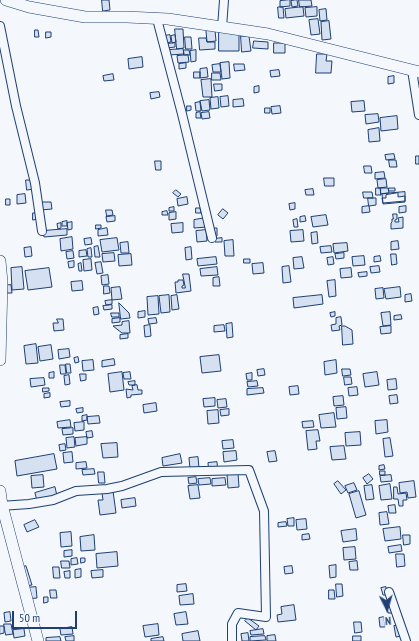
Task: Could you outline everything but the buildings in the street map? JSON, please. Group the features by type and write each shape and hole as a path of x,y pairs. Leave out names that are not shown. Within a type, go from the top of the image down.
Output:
{"street":[{"path":"6,0 29,7 85,17 157,19 268,34 416,71 419,115"},
{"path":"222,28 224,0"},
{"path":"157,19 212,238"},
{"path":"0,26 16,106 35,183 42,231"},
{"path":"0,261 2,282 0,360"},
{"path":"1,505 29,504 53,500 76,491 107,489 122,486 161,472 249,470 264,511 266,616 238,613 232,624 232,641"},
{"path":"0,490 1,505 38,641"},
{"path":"390,592 406,641"}]}
